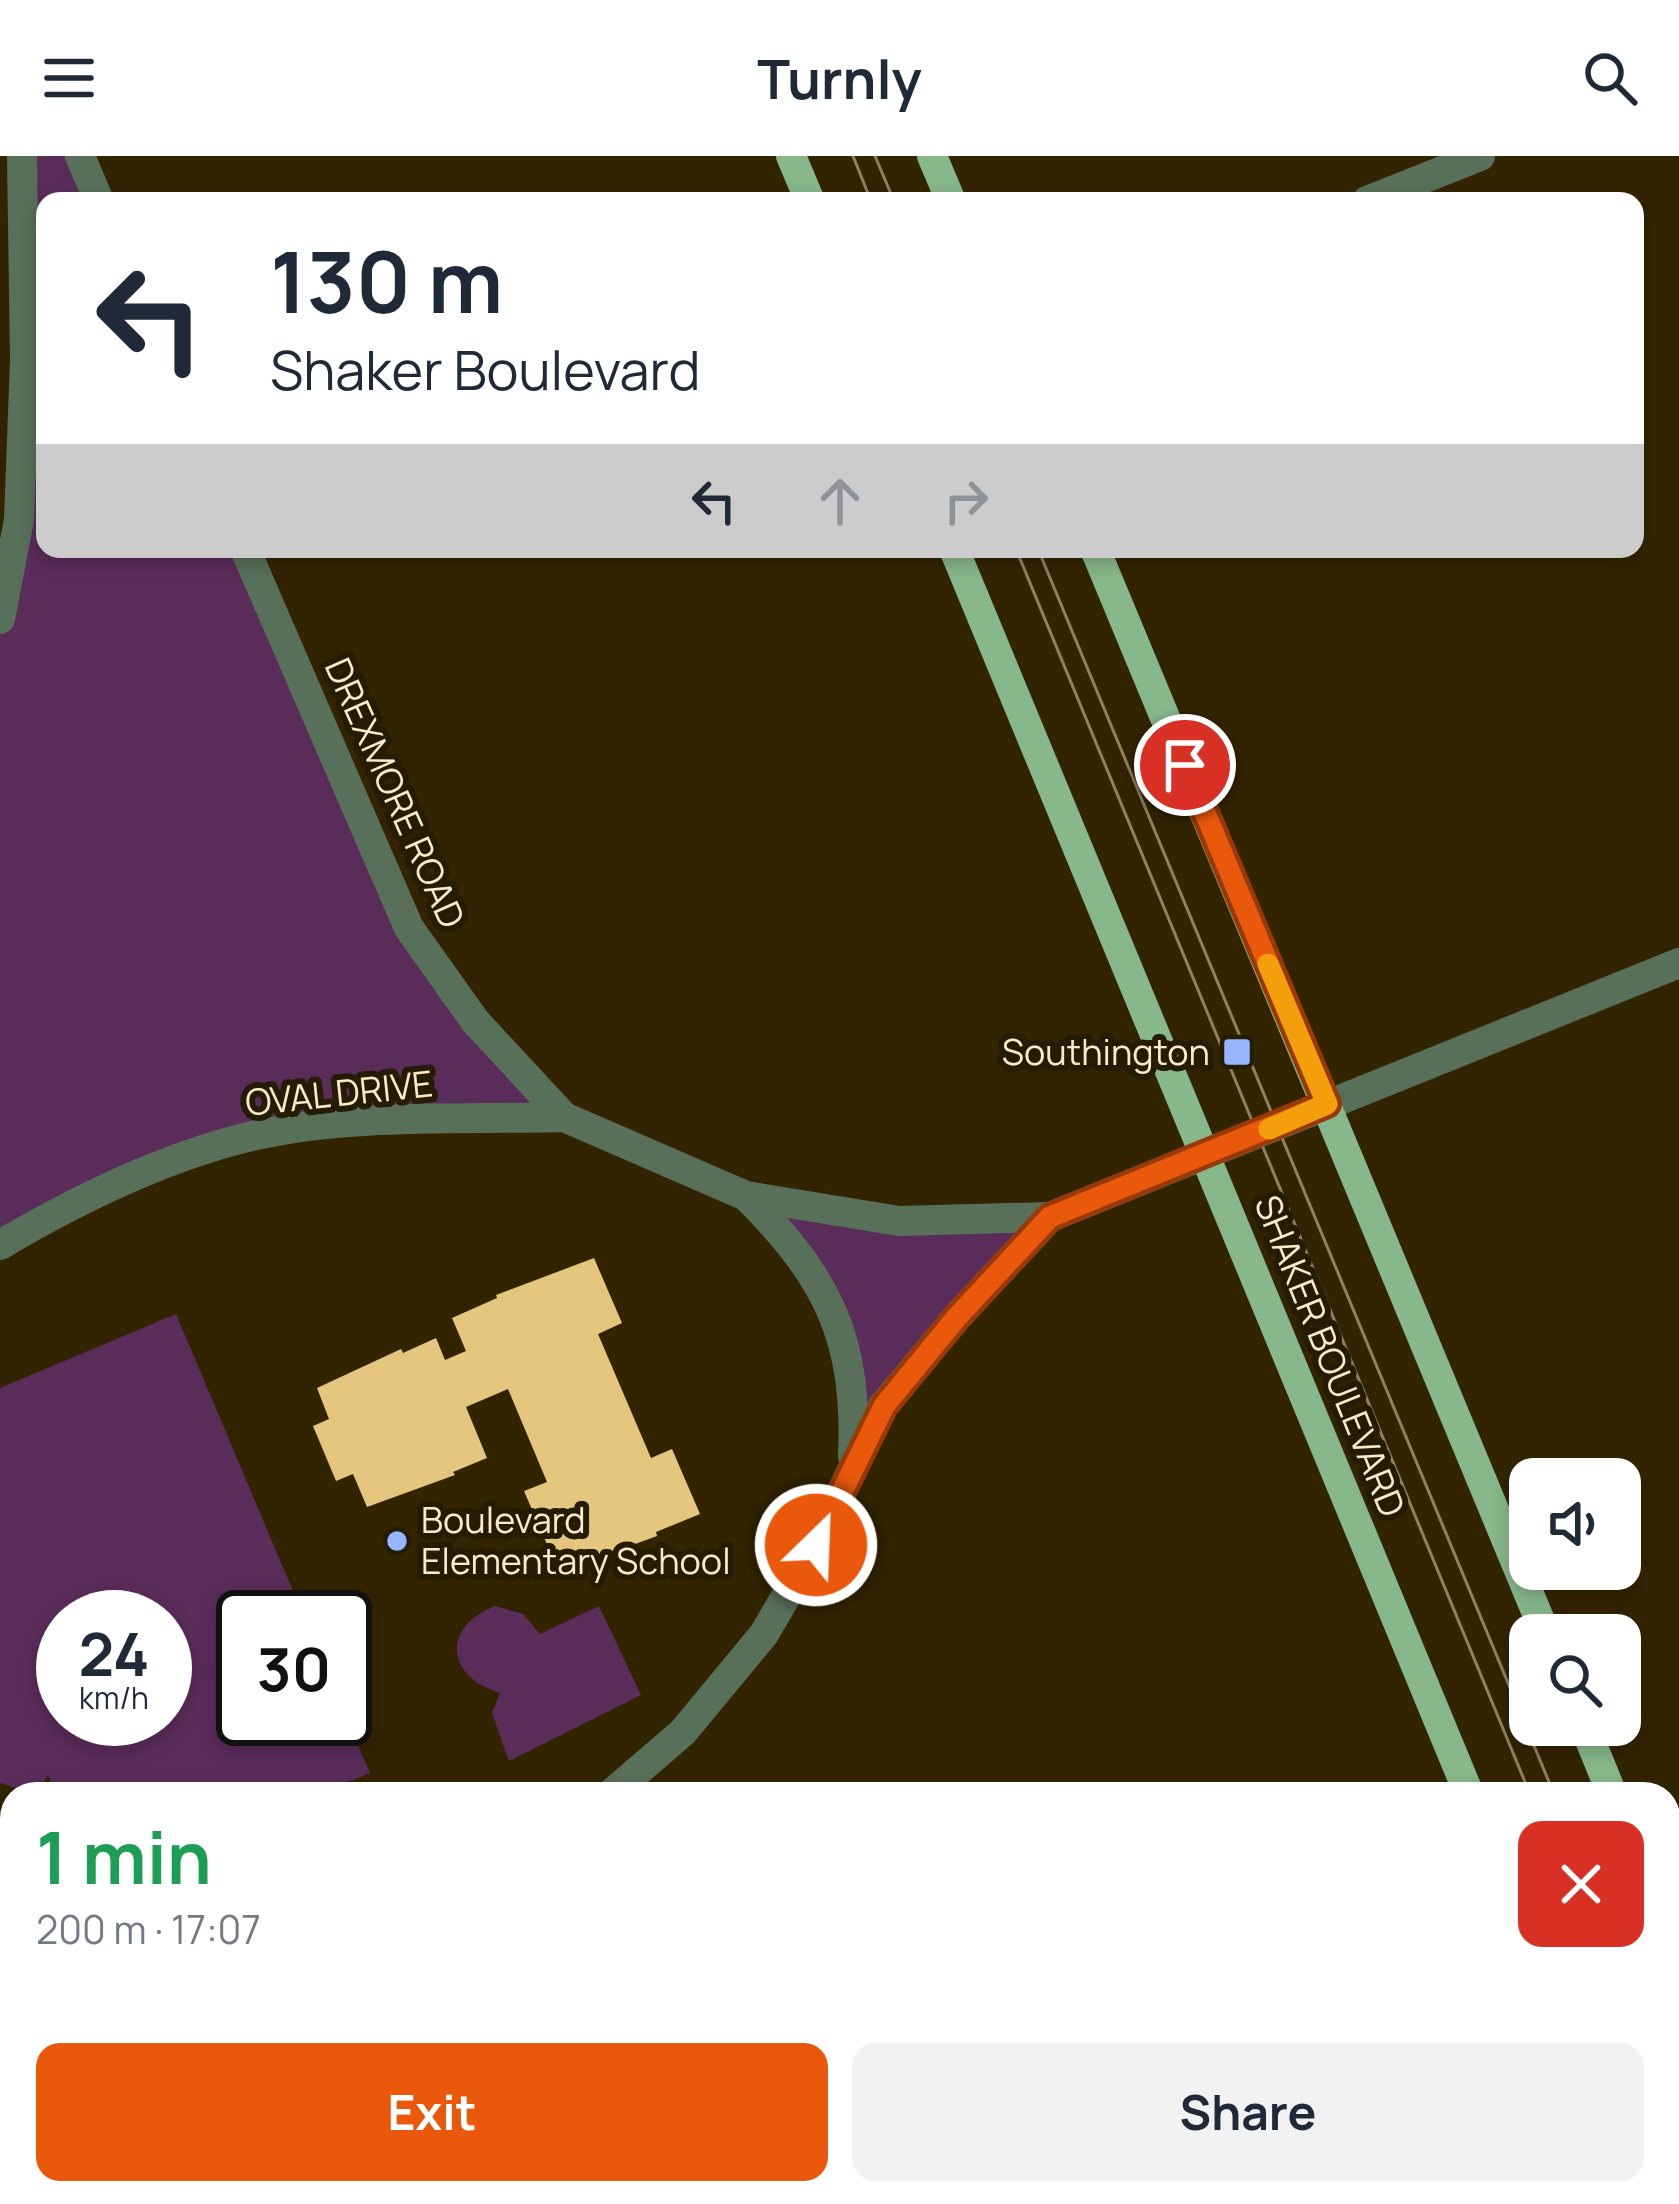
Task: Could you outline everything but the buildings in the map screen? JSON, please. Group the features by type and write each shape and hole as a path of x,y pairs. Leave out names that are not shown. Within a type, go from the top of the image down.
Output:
{"main road":[{"path":"791,156 806,192"},
{"path":"932,156 947,192"},
{"name":"SHAKER BOULEVARD","path":"958,558 1463,1782"},
{"path":"1099,558 1537,1614"},
{"path":"1593,1746 1607,1782"}],"street":[{"path":"0,619 19,520 25,360 22,156"},
{"path":"80,156 95,192"},
{"path":"1389,192 1480,156"},
{"name":"DREXMORE ROAD","path":"249,558 409,928 475,1021 564,1118 746,1196 899,1221 1050,1217"},
{"path":"625,1782 683,1732 764,1634 816,1545 884,1406 957,1317 1050,1217 1679,963"},
{"name":"OVAL DRIVE","path":"0,1245 84,1199 171,1160 252,1136 404,1121 564,1118"},
{"name":"DREXMORE ROAD","path":"746,1196 804,1258 828,1296 852,1370 852,1466"}],"shaded area":[{"path":"22,156 80,156 95,192 36,192 36,558 249,558 377,863 564,1117 252,1136 0,1245 0,619"},
{"path":"746,1196 1050,1217 852,1466 841,1329"},
{"path":"176,1314 293,1590 216,1590 216,1746 358,1746 370,1773 349,1782 51,1782 48,1775 43,1782 0,1782 0,1388"},
{"path":"495,1606 523,1614 540,1634 599,1606 641,1695 509,1761 492,1713 500,1693 469,1676 457,1651 465,1626"}],"tram line":[{"path":"853,156 867,192"},
{"path":"875,156 890,192"},
{"path":"1020,558 1525,1782"},
{"path":"1042,558 1549,1782"}],"slow traffic":[{"path":"1268,964 1327,1104 1269,1129"}],"place":[{"name":"Southington","path":"1237,1052"},
{"name":"Boulevard Elementary School","path":"397,1541"}],"route":[{"path":"816,1545 884,1406 957,1317 1050,1217 1327,1104 1185,765"}]}
